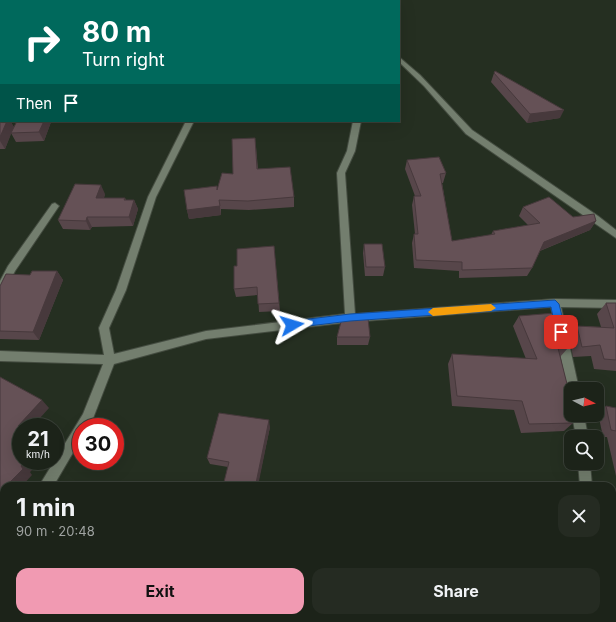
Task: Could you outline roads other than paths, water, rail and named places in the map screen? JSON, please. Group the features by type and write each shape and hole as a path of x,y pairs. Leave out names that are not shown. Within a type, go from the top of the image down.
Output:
{"street":[{"path":"400,60 435,93 452,115 470,132 596,218 616,235"},
{"path":"87,418 110,360 104,328 121,290 152,197 190,122"},
{"path":"350,318 341,173 351,151 356,122"},
{"path":"0,292 11,269 55,206"},
{"path":"0,356 110,360 206,335 350,318 555,304 616,304"},
{"path":"555,304 572,382"},
{"path":"49,482 72,443"},
{"path":"585,470 586,482"}]}
